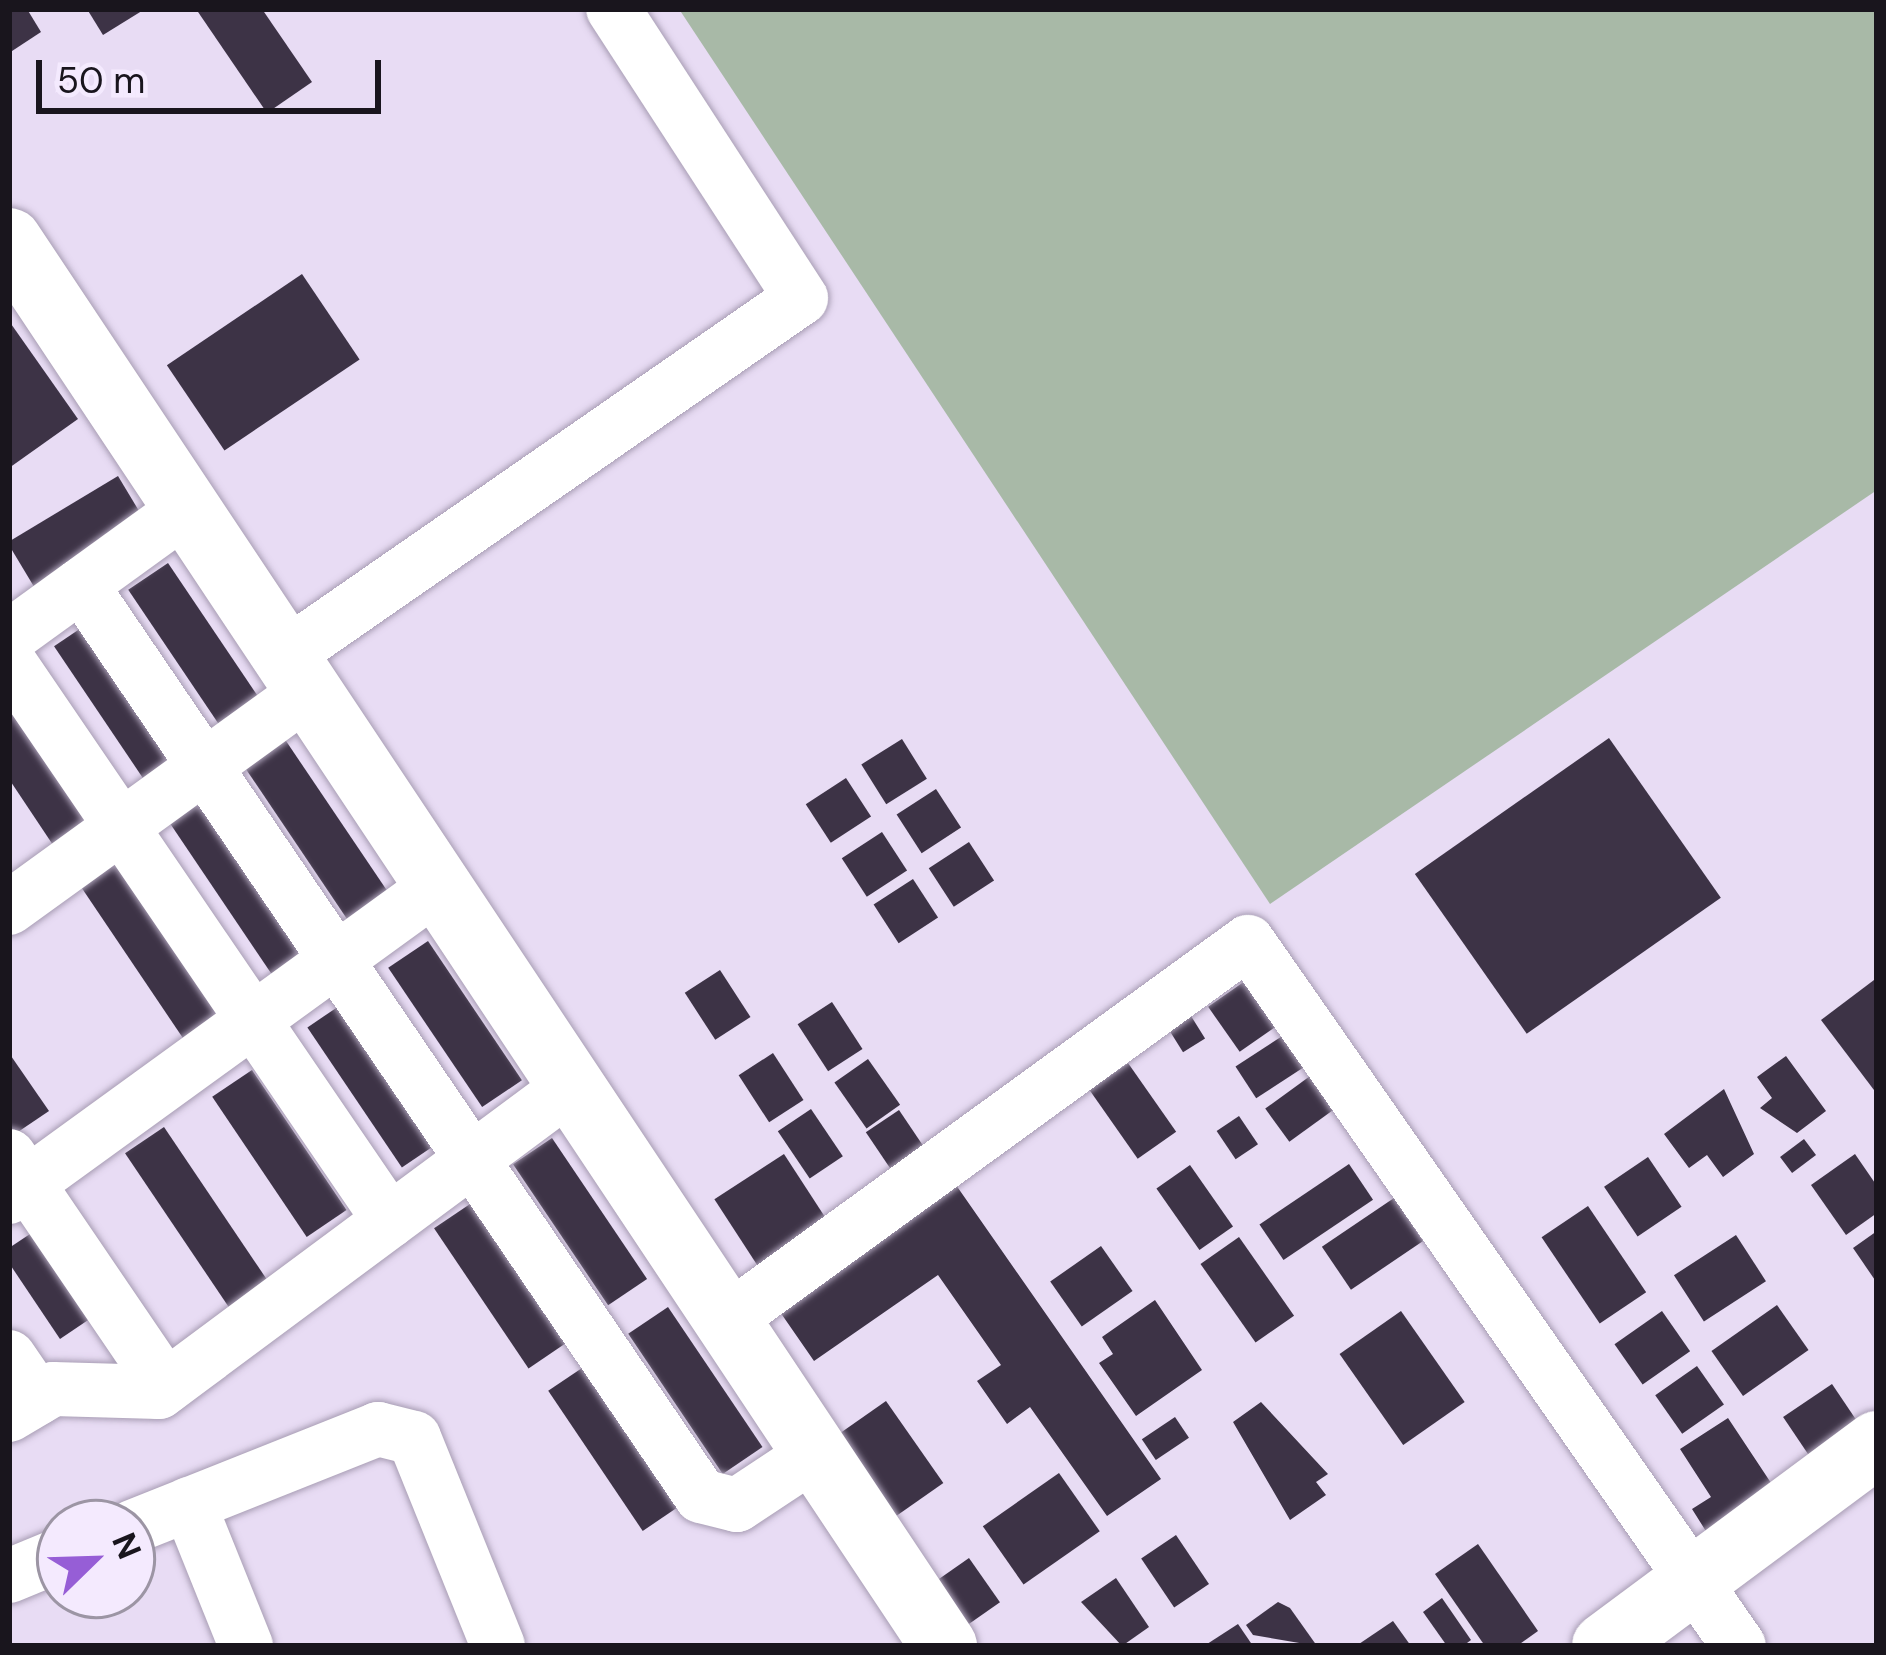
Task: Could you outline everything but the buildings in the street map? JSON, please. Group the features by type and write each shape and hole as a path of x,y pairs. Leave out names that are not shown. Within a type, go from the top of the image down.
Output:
{"street":[{"path":"9,908 204,766 295,674 801,298 613,9"},
{"path":"9,241 567,1089 944,1646"},
{"path":"9,637 183,511"},
{"path":"81,585 701,1496 737,1505 814,1454"},
{"path":"9,662 390,1221"},
{"path":"166,1387 15,1179 253,1020 435,888"},
{"path":"725,1321 1248,943 1739,1646"},
{"path":"18,1390 166,1387 567,1089"},
{"path":"156,1517 378,1429 414,1438 498,1646"},
{"path":"1605,1646 1877,1444"},
{"path":"189,1504 246,1646"}],"green space":[{"path":"679,9 1877,9 1877,490 1270,904"}]}
